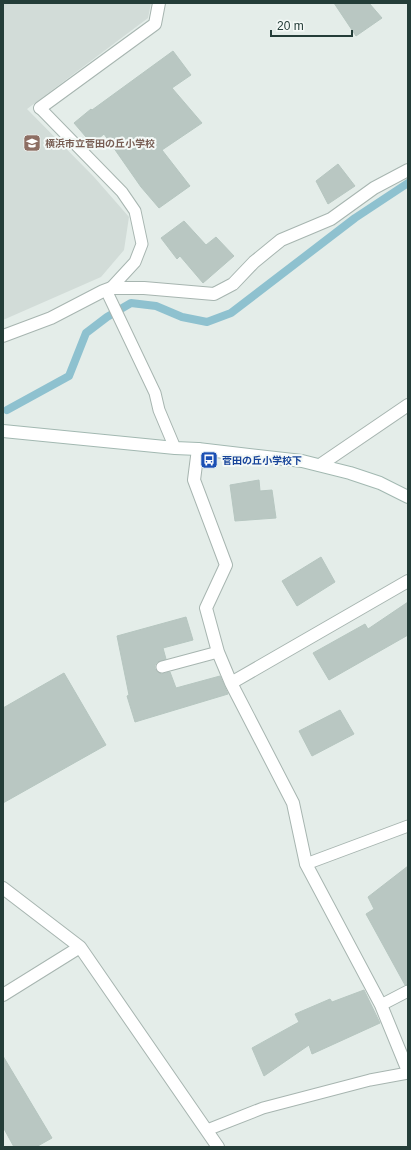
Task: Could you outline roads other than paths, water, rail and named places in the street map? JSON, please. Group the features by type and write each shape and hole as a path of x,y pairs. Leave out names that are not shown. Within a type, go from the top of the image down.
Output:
{"street":[{"path":"40,108 155,24 159,3"},
{"path":"3,336 51,318 108,291 144,288 214,294 234,284 254,262 281,240 331,219 374,188 408,170"},
{"path":"320,465 408,405"},
{"path":"3,431 198,449 302,461 350,472 380,483 408,497"},
{"path":"198,449 194,480 226,565 206,608 218,652 231,683 293,803 306,864 381,1005 408,1072"},
{"path":"231,683 408,581"},
{"path":"3,888 80,947 218,1147"},
{"path":"3,995 80,947"}],"lane":[{"path":"40,108 122,192 135,211 142,244 135,262 108,291 156,393 159,410 175,448"},
{"path":"162,667 218,652"},
{"path":"306,864 408,826"},
{"path":"381,1005 408,991"},
{"path":"207,1130 263,1108 370,1080 408,1072"}],"waterway":[{"path":"7,410 69,376 86,333 107,317 131,303 156,306 182,317 207,322 231,313 355,218 408,183"}],"place":[{"name":"横浜市立菅田の丘小学校","path":"32,143"},
{"name":"菅田の丘小学校下","path":"209,460"}]}
